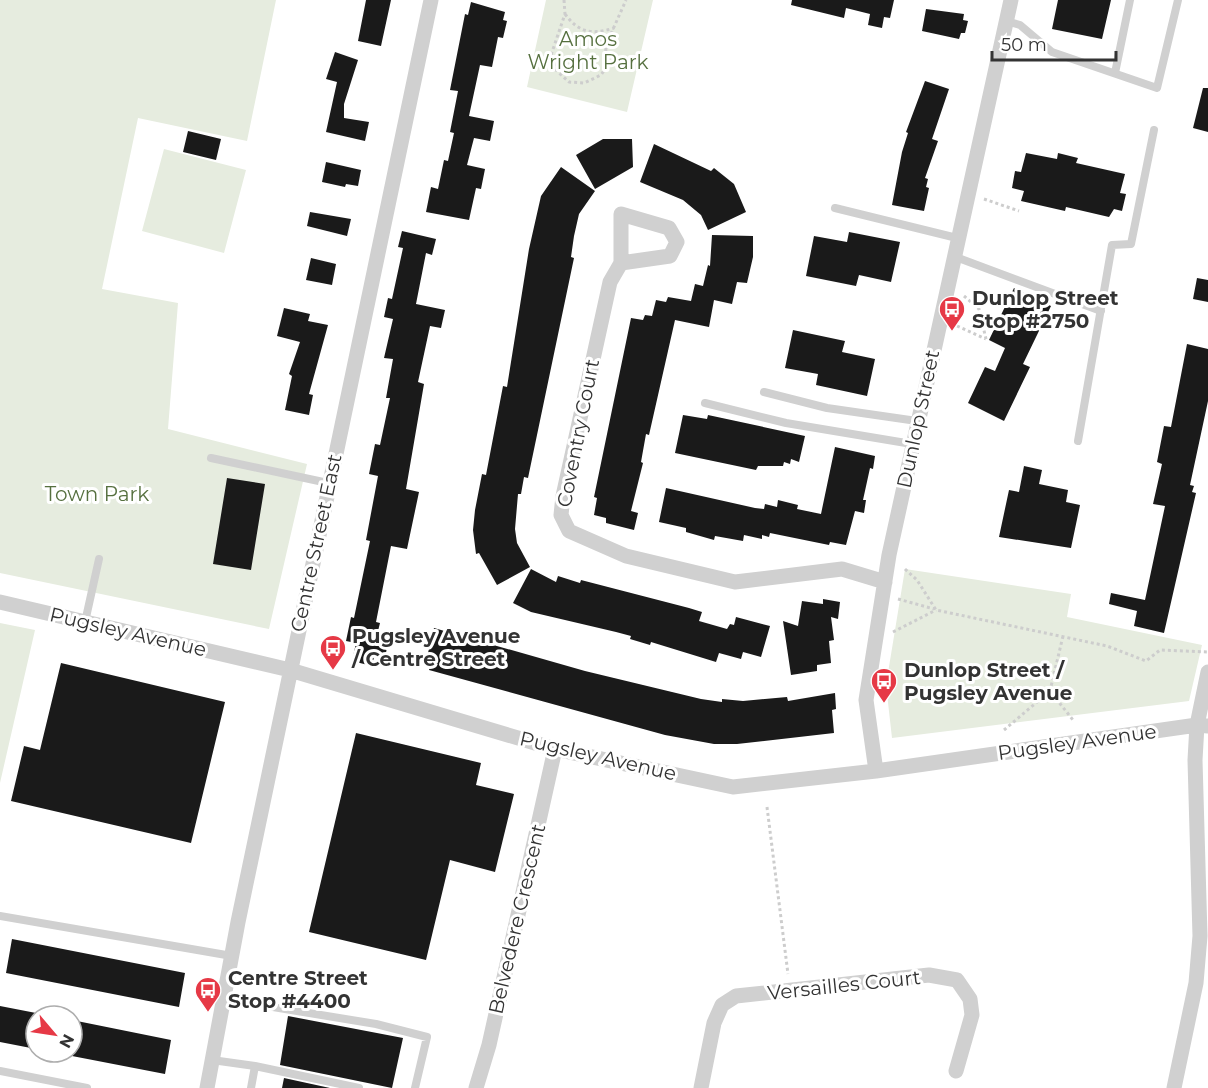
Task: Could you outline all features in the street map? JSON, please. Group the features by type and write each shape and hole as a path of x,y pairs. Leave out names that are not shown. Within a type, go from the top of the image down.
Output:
{"street":[{"name":"Centre Street East","path":"207,1088 328,483 431,0"},
{"name":"Dunlop Street","path":"876,771 866,700 885,582 912,444 1011,0"},
{"name":"Coventry Court","path":"621,263 610,282 563,496 561,515 569,531 626,556 735,582 843,569 885,582"},
{"name":"Pugsley Avenue","path":"0,602 290,670 555,749 733,787 876,771 1202,726"},
{"path":"1174,1088 1196,983 1200,936 1195,760 1202,726 1208,672"},
{"name":"Belvedere Crescent","path":"476,1088 489,1045 555,749"},
{"name":"Versailles Court","path":"700,1088 714,1023 722,1005 736,996 929,975 957,980 970,999 972,1015 956,1071"}],"lane":[{"path":"1115,73 1130,0"},
{"path":"1006,21 1020,25 1052,51 1157,88 1178,0"},
{"path":"1078,441 1112,245 1131,244 1154,130"},
{"path":"835,208 957,237"},
{"path":"953,256 1101,311"},
{"path":"764,392 827,408 917,421"},
{"path":"705,403 786,423 912,444"},
{"path":"211,458 328,483"},
{"path":"85,622 99,559"},
{"path":"0,916 232,956"},
{"path":"224,999 376,1024 427,1037 415,1088"},
{"path":"212,1060 255,1066 358,1088"},
{"path":"251,1088 255,1066"},
{"path":"0,1071 87,1088"}],"path":[{"path":"564,0 565,14 551,55 556,70 569,82 584,83 601,75 605,69 606,45 626,0"},
{"path":"565,14 573,25 585,32 597,33 614,28"},
{"path":"984,199 1019,211"},
{"path":"957,326 986,339 979,309 964,296"},
{"path":"905,569 917,579 936,610"},
{"path":"898,599 936,610 1107,646 1146,661 1160,650 1208,652"},
{"path":"893,632 936,610"},
{"path":"1004,730 1050,691 1063,636"},
{"path":"1050,691 1073,720"},
{"path":"767,807 790,991"}],"green space":[{"name":"Town Park","path":"0,0 276,0 247,141 138,118 102,289 178,303 168,429 307,464 269,629 0,573"},
{"name":"Amos Wright Park","path":"546,0 653,0 627,112 527,87"},
{"path":"164,149 246,170 224,253 142,231"},
{"path":"905,569 1071,594 1067,617 1202,645 1189,701 892,738 886,685"},
{"path":"0,623 35,630 0,783"}],"building":[{"path":"366,0 391,0 381,46 358,41"},
{"path":"792,0 894,0 890,18 884,17 882,28 868,25 870,14 846,8 844,18 791,5"},
{"path":"1058,0 1111,0 1102,39 1052,29"},
{"path":"471,2 505,12 503,20 507,21 503,38 498,37 492,67 480,65 469,116 494,121 490,141 474,138 467,165 485,169 481,189 476,188 469,220 426,212 431,187 438,189 444,160 448,161 454,133 450,132 458,91 450,90 465,14 468,15"},
{"path":"926,9 964,14 963,20 968,21 965,33 961,33 959,39 922,31"},
{"path":"335,52 358,60 344,104 344,118 369,122 365,141 326,132 337,82 326,79"},
{"path":"925,81 949,89 932,139 938,141 925,178 928,179 926,187 929,188 924,211 892,205 908,133 906,132"},
{"path":"1203,88 1208,88 1208,132 1193,128"},
{"path":"188,131 221,139 216,160 183,152"},
{"path":"603,139 632,139 633,167 595,189 576,155"},
{"path":"654,144 711,171 714,168 734,184 746,212 708,230 701,215 683,200 640,182"},
{"path":"1026,153 1057,159 1058,153 1078,158 1076,163 1125,174 1120,193 1126,194 1122,211 1114,209 1109,217 1066,207 1065,211 1021,201 1024,191 1012,188 1015,171 1021,172"},
{"path":"326,162 361,170 358,186 346,184 345,187 322,182"},
{"path":"561,167 595,191 579,214 571,257 574,258 528,478 524,477 521,494 518,494 515,529 517,543 530,567 497,585 479,553 476,554 473,530 475,510 482,474 486,475 503,386 507,387 529,249 541,196"},
{"path":"310,212 351,219 347,236 307,226"},
{"path":"402,231 436,239 432,255 426,253 416,304 445,310 441,328 430,326 418,382 424,384 406,489 419,492 407,549 391,546 376,622 380,623 376,639 388,641 385,659 374,657 372,666 352,661 356,643 346,641 351,617 354,618 370,541 366,540 378,476 369,474 375,444 380,445 390,398 386,398 393,359 384,358 393,319 384,317 388,298 392,299 403,248 398,247"},
{"path":"849,232 900,242 891,282 859,275 856,286 806,276 814,236 847,242"},
{"path":"712,235 753,236 753,257 747,283 737,282 732,304 714,300 709,327 675,320 649,435 646,434 641,462 643,463 631,511 638,513 634,530 606,523 606,518 594,515 597,498 594,497 631,318 643,320 645,315 652,316 656,300 666,302 668,297 691,301 695,284 703,286 708,265 710,266"},
{"path":"311,258 336,264 332,285 306,280"},
{"path":"1197,278 1208,280 1208,302 1193,299"},
{"path":"1014,288 1051,306 1023,364 1030,367 1004,421 968,403 985,367 995,371 1005,348 989,340"},
{"path":"284,308 310,314 308,321 328,325 309,394 313,395 309,415 285,410 292,376 289,374 300,342 277,336"},
{"path":"793,330 845,341 842,352 875,359 867,396 816,385 818,374 785,368"},
{"path":"1187,344 1208,349 1208,401 1190,485 1194,486 1192,492 1196,493 1164,633 1134,626 1137,611 1109,604 1111,593 1145,600 1165,506 1153,504 1162,464 1157,462 1164,426 1171,427"},
{"path":"683,415 707,419 708,415 805,436 799,462 791,459 790,464 784,462 783,466 758,466 756,470 675,453"},
{"path":"835,447 875,456 863,500 866,500 864,513 855,511 846,545 830,542 829,545 770,533 769,537 762,535 762,539 744,535 743,541 715,536 714,540 686,532 686,528 659,522 666,488 764,509 765,504 777,507 778,500 798,505 797,509 821,514"},
{"path":"1024,466 1042,470 1039,484 1068,490 1066,502 1080,505 1071,548 999,537 1009,490 1019,492"},
{"path":"227,478 265,484 251,570 213,564"},
{"path":"531,569 556,582 558,576 580,583 581,580 689,608 702,612 699,621 727,629 730,624 734,625 736,617 770,626 761,657 743,652 741,659 719,653 716,662 651,642 650,645 630,639 631,636 531,612 513,603"},
{"path":"823,599 840,602 838,619 831,617 834,640 829,641 831,663 817,665 817,671 791,675 783,621 798,626 802,601 823,604"},
{"path":"434,628 585,671 701,699 722,702 722,699 743,701 787,697 788,701 835,693 836,709 832,710 834,733 737,744 714,744 665,735 429,670 432,658 427,657"},
{"path":"61,663 225,702 191,843 11,801 24,746 40,750"},
{"path":"356,733 481,763 476,785 514,794 495,872 450,860 426,960 309,932"},
{"path":"12,939 185,973 179,1007 6,973"},
{"path":"0,1006 24,1011 24,1047 0,1042"},
{"path":"288,1016 403,1038 392,1088 280,1065"},
{"path":"84,1022 171,1040 165,1074 84,1058"},
{"path":"284,1078 330,1088 282,1088"}],"place":[{"name":"Dunlop Street Stop #2750","path":"952,332"},
{"name":"Pugsley Avenue / Centre Street","path":"333,671"},
{"name":"Dunlop Street / Pugsley Avenue","path":"884,704"},
{"name":"Centre Street Stop #4400","path":"208,1013"}]}
